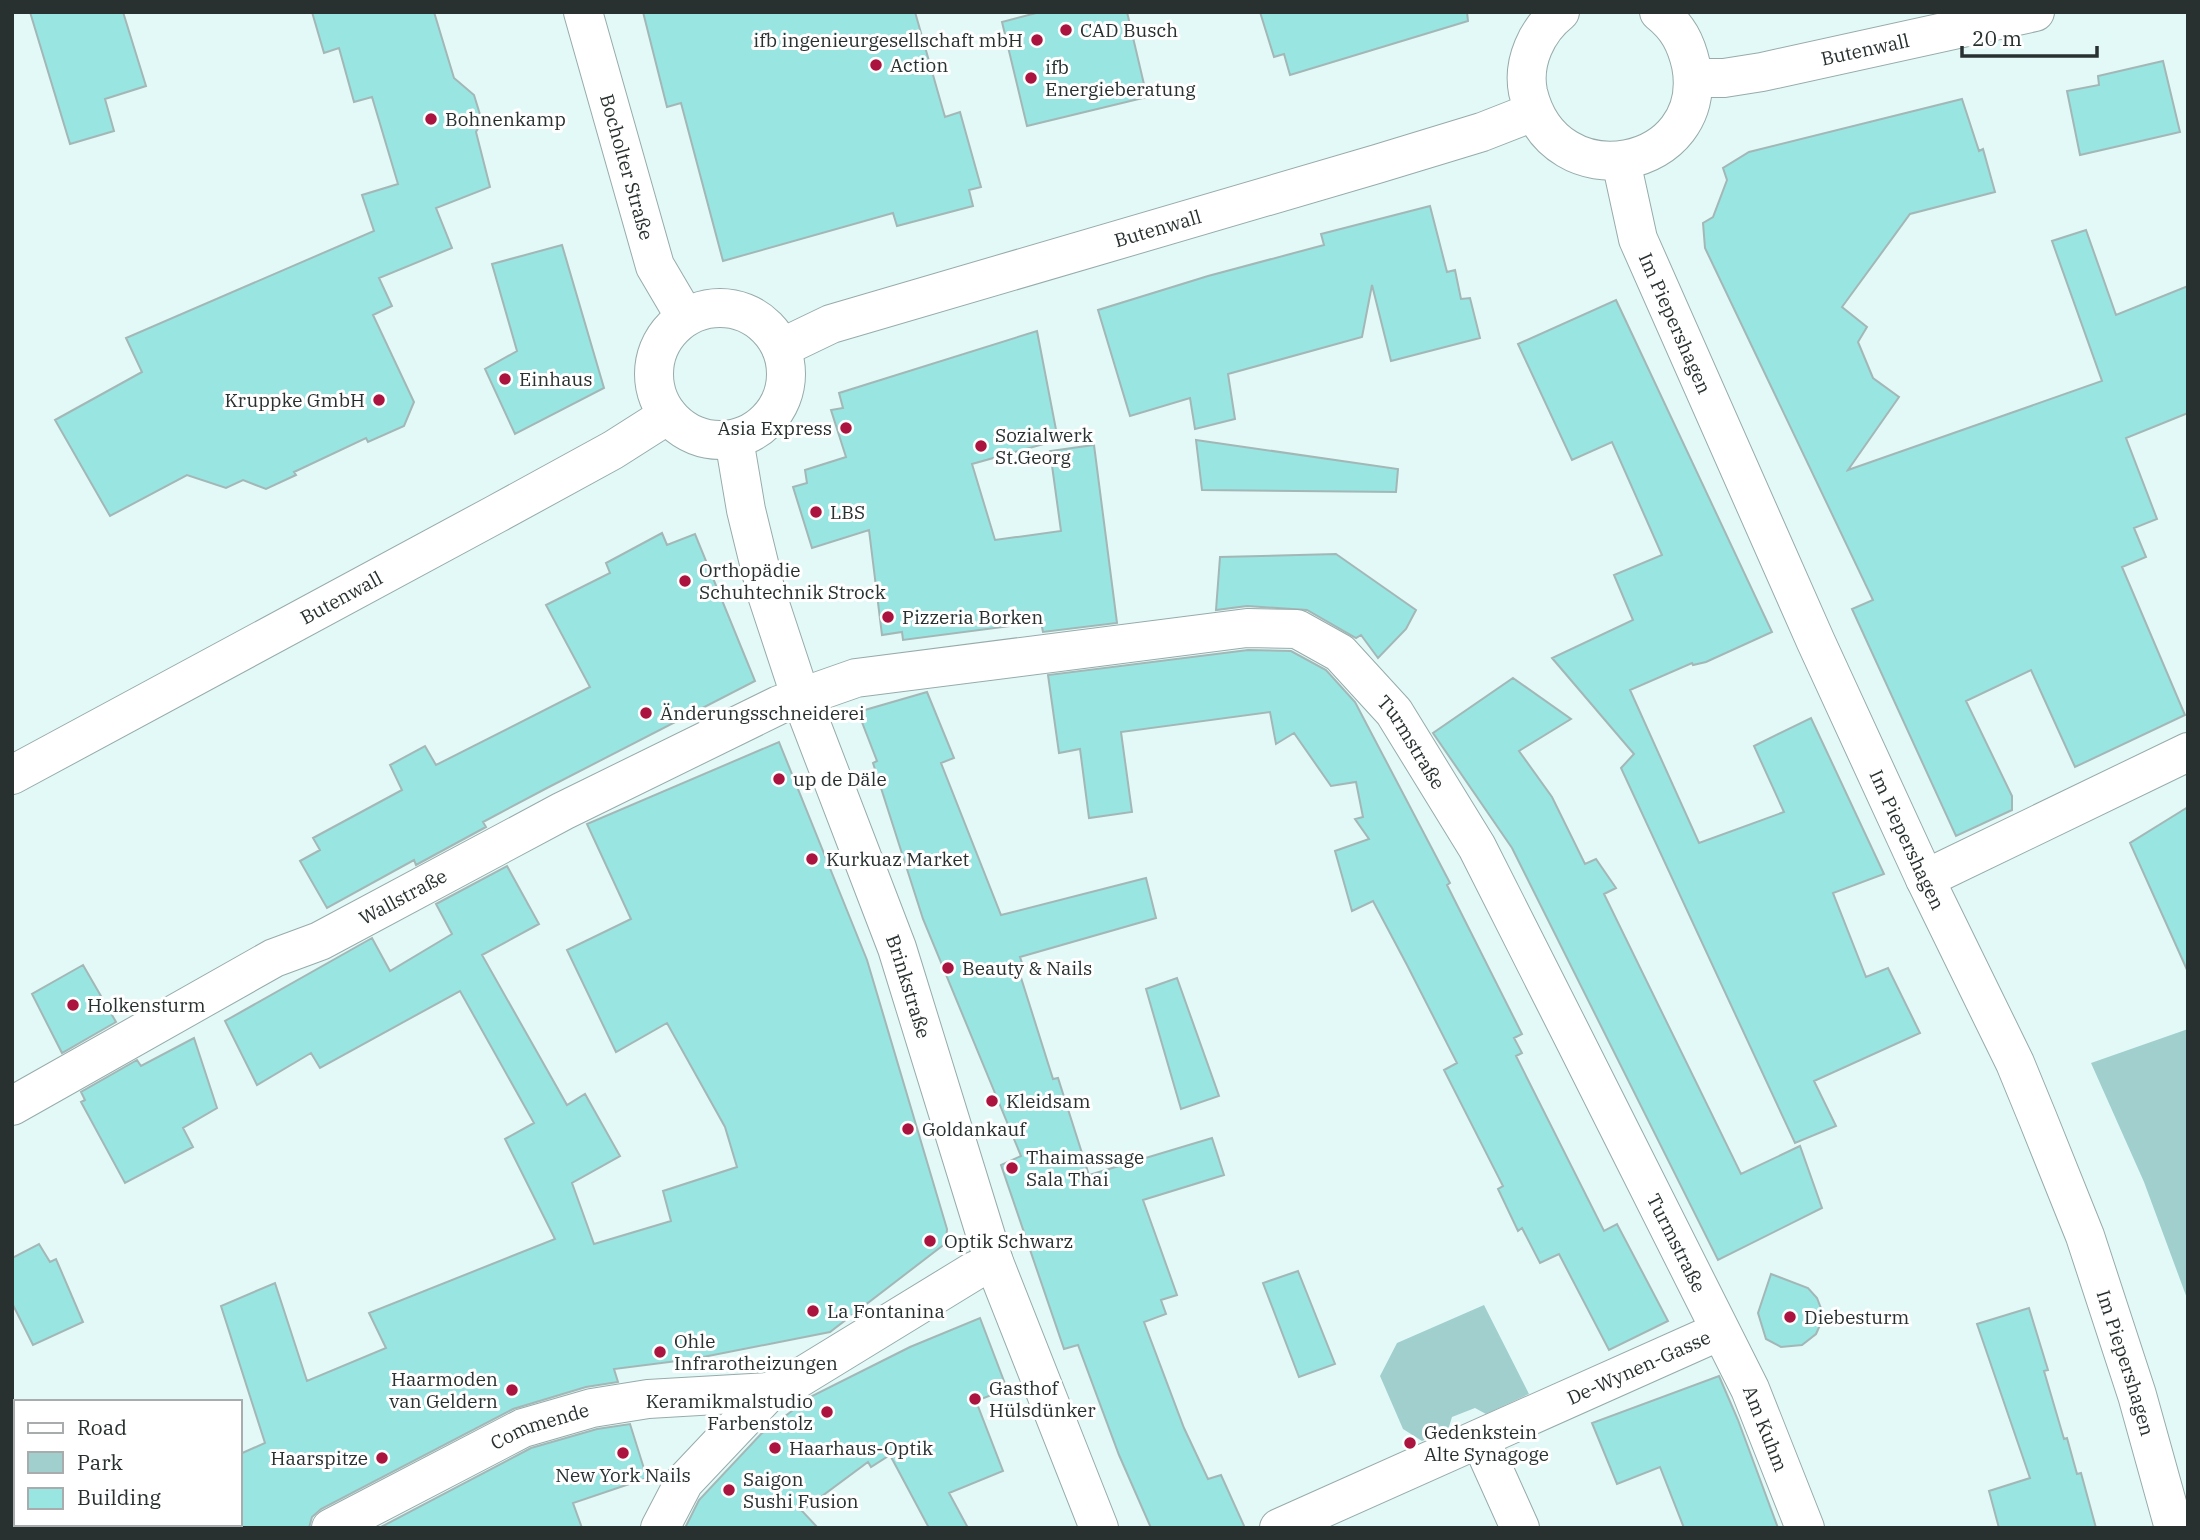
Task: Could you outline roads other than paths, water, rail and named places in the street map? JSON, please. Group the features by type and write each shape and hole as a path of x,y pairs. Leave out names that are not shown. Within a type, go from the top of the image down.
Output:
{"street":[{"name":"Bocholter Straße","path":"583,12 655,266 685,317"},
{"path":"1560,12 1541,32 1532,49 1527,88 1533,112 1558,144 1577,155 1599,162 1621,162 1646,154 1666,141 1682,122 1691,98 1693,78 1687,46 1672,22 1659,12"},
{"name":"Butenwall","path":"1693,78 1724,78 1762,72 2035,12"},
{"name":"Butenwall","path":"781,348 831,324 1377,164 1482,132 1533,112"},
{"name":"Im Piepershagen","path":"1621,162 1638,239 1816,642 1925,879 2015,1063 2085,1236 2137,1395 2174,1528"},
{"path":"728,308 751,315 768,329 781,348 786,367 785,386 779,404 767,420 752,432 734,439 716,440 698,436 668,415 656,390 655,362 670,330 685,317 706,309 728,308"},
{"name":"Butenwall","path":"12,775 508,508 613,450 668,415"},
{"name":"Brinkstraße","path":"734,439 746,510 766,592 800,695 897,948 994,1262 1099,1528"},
{"name":"Turmstraße","path":"800,695 856,678 1248,628 1297,629 1340,653 1394,712 1477,847 1720,1331"},
{"name":"Wallstraße","path":"12,1106 274,957 320,942 563,811 800,695"},
{"path":"1925,879 2188,751"},
{"path":"660,1528 684,1482 769,1392 790,1383 974,1271 994,1262"},
{"name":"De-Wynen-Gasse","path":"1279,1528 1720,1331"},
{"name":"Am Kuhm","path":"1720,1331 1750,1389 1805,1528"},
{"name":"Commende","path":"331,1528 523,1428 593,1408 648,1399 769,1392"},
{"path":"1480,1438 1520,1528"}],"place":[{"name":"CAD Busch","path":"1066,30"},
{"name":"ifb ingenieurgesellschaft mbH","path":"1037,40"},
{"name":"Action","path":"876,65"},
{"name":"ifb Energieberatung","path":"1031,78"},
{"name":"Bohnenkamp","path":"431,119"},
{"name":"Einhaus","path":"505,379"},
{"name":"Kruppke GmbH","path":"379,400"},
{"name":"Asia Express","path":"846,428"},
{"name":"Sozialwerk St.Georg","path":"981,446"},
{"name":"LBS","path":"816,512"},
{"name":"Orthopädie Schuhtechnik Strock","path":"685,581"},
{"name":"Pizzeria Borken","path":"888,617"},
{"name":"Änderungsschneiderei","path":"646,713"},
{"name":"up de Däle","path":"779,779"},
{"name":"Kurkuaz Market","path":"812,859"},
{"name":"Beauty & Nails","path":"948,968"},
{"name":"Holkensturm","path":"73,1005"},
{"name":"Kleidsam","path":"992,1101"},
{"name":"Goldankauf","path":"908,1129"},
{"name":"Thaimassage Sala Thai","path":"1012,1168"},
{"name":"Optik Schwarz","path":"930,1241"},
{"name":"La Fontanina","path":"813,1311"},
{"name":"Diebesturm","path":"1790,1317"},
{"name":"Ohle Infrarotheizungen","path":"660,1352"},
{"name":"Haarmoden van Geldern","path":"512,1390"},
{"name":"Gasthof Hülsdünker","path":"975,1399"},
{"name":"Keramikmalstudio Farbenstolz","path":"827,1412"},
{"name":"Gedenkstein Alte Synagoge","path":"1410,1443"},
{"name":"Haarhaus-Optik","path":"775,1448"},
{"name":"New York Nails","path":"623,1453"},
{"name":"Haarspitze","path":"382,1458"},
{"name":"Saigon Sushi Fusion","path":"729,1490"}]}
